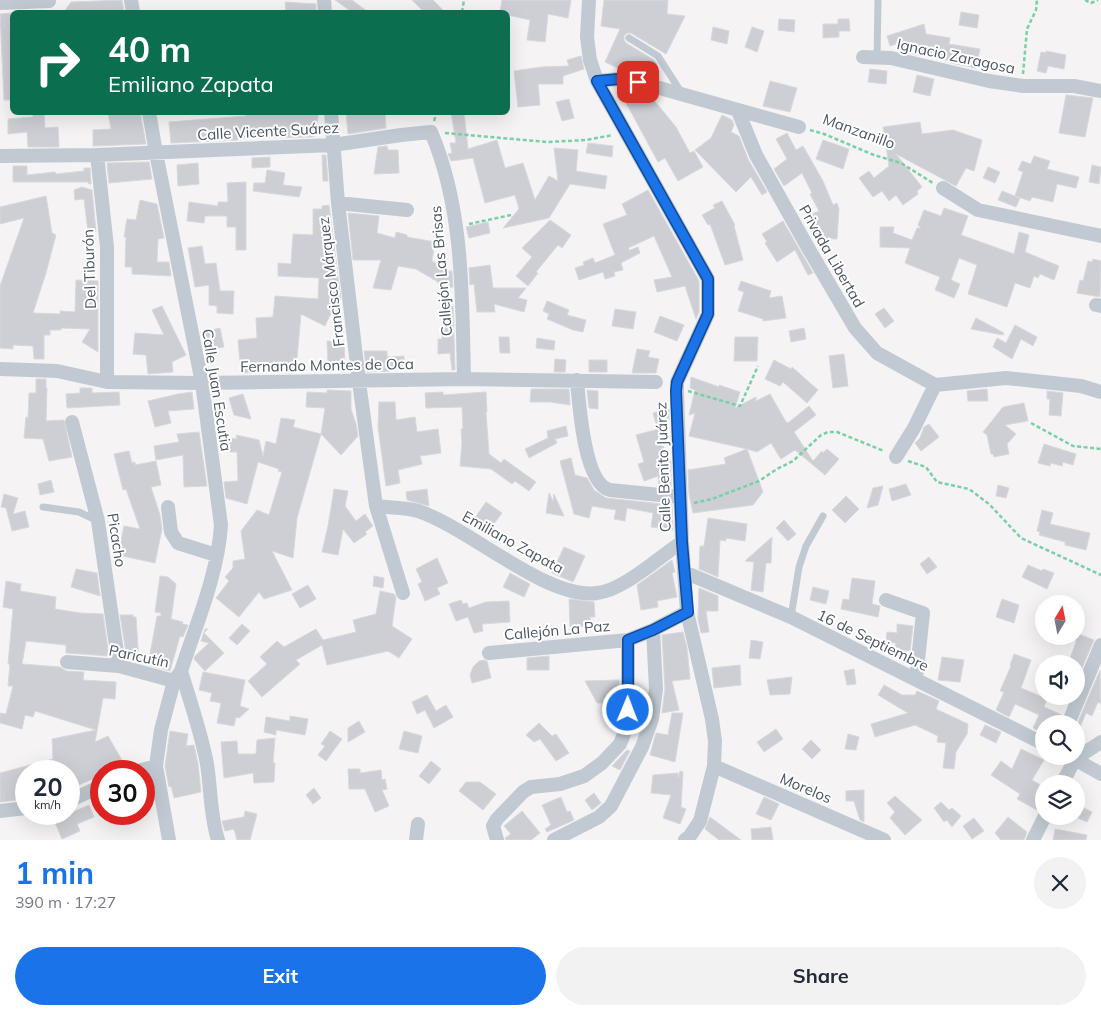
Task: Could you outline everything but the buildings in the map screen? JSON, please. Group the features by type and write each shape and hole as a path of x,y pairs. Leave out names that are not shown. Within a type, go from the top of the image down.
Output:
{"street":[{"name":"Calle Benito Juárez","path":"589,0 586,37 590,60 597,81 708,279 708,314 677,382 676,391 682,542 688,612 712,719 715,741 714,766 700,821 685,840"},
{"path":"0,3 49,1"},
{"name":"Ignacio Zaragosa","path":"870,58 891,58 988,81 1023,86 1074,86 1101,91"},
{"name":"Manzanillo","path":"597,81 619,79 638,82 800,128"},
{"name":"Privada Libertad","path":"738,111 756,155 806,246 856,328 877,353 935,385"},
{"name":"Calle Juan Escutia","path":"150,115 202,383 221,525 220,540 208,590 177,676 161,730 156,766 169,840"},
{"name":"Francisco Márquez","path":"331,115 338,203 376,506 403,593"},
{"name":"Calle Vicente Suárez","path":"0,156 97,155 333,145 431,132"},
{"name":"Callejón Las Brisas","path":"431,132 440,154 456,226 462,291 464,379"},
{"name":"Del Tiburón","path":"97,155 106,247 107,382"},
{"path":"943,188 978,210 1101,236"},
{"path":"338,203 407,210"},
{"name":"Fernando Montes de Oca","path":"0,368 58,371 107,382 359,382 464,379 656,382"},
{"path":"896,457 914,428 935,385 1006,378 1081,386 1101,392"},
{"path":"577,380 583,436 593,470 603,487 610,490 680,501"},
{"name":"Picacho","path":"72,422 98,521 119,666"},
{"name":"Emiliano Zapata","path":"376,506 418,511 457,530 555,585 577,591 597,593 621,585 682,542"},
{"path":"168,507 171,532 178,543 216,555"},
{"name":"16 de Septiembre","path":"684,572 791,617 1035,739"},
{"path":"886,600 923,613 916,679"},
{"path":"497,840 493,826 497,819 523,792 532,787 560,784 584,776 602,763 620,744 628,724 628,640 653,630 688,612"},
{"path":"554,840 600,817 611,806 642,748 652,719 656,689 653,630"},
{"name":"Callejón La Paz","path":"489,653 628,640"},
{"path":"1085,675 1101,645"},
{"name":"Paricutín","path":"67,662 119,666 177,676"},
{"path":"177,676 197,723 206,764 213,823 218,840"},
{"path":"1085,751 1101,742"},
{"path":"1085,765 1101,774"},
{"name":"Morelos","path":"714,766 884,840"},
{"path":"0,811 15,809"},
{"path":"416,840 418,824"},
{"path":"1033,840 1040,825"}],"lane":[{"path":"870,58 878,0"},
{"path":"628,38 658,56 685,96"},
{"path":"43,507 79,512 98,521"},
{"path":"791,617 799,567 806,546 823,516"}],"path":[{"path":"1023,86 1027,29 1036,10 1037,0"},
{"path":"1085,0 1091,3 1098,0"},
{"name":"Manzanillo","path":"800,128 824,134 874,155 901,163 943,188"},
{"path":"431,132 547,142 586,140 626,133"},
{"path":"456,226 511,214"},
{"path":"676,391 691,390 740,406 758,366"},
{"path":"1032,423 1073,446 1101,449"},
{"path":"680,501 698,503 712,500 759,481 793,461 821,435 828,432 837,432 896,457 926,467 937,482 969,489 989,504 1021,538 1101,575"}],"route":[{"path":"628,710 628,640 653,630 688,612 682,542 676,391 677,382 708,314 708,279 597,81 619,79 638,82"}]}
